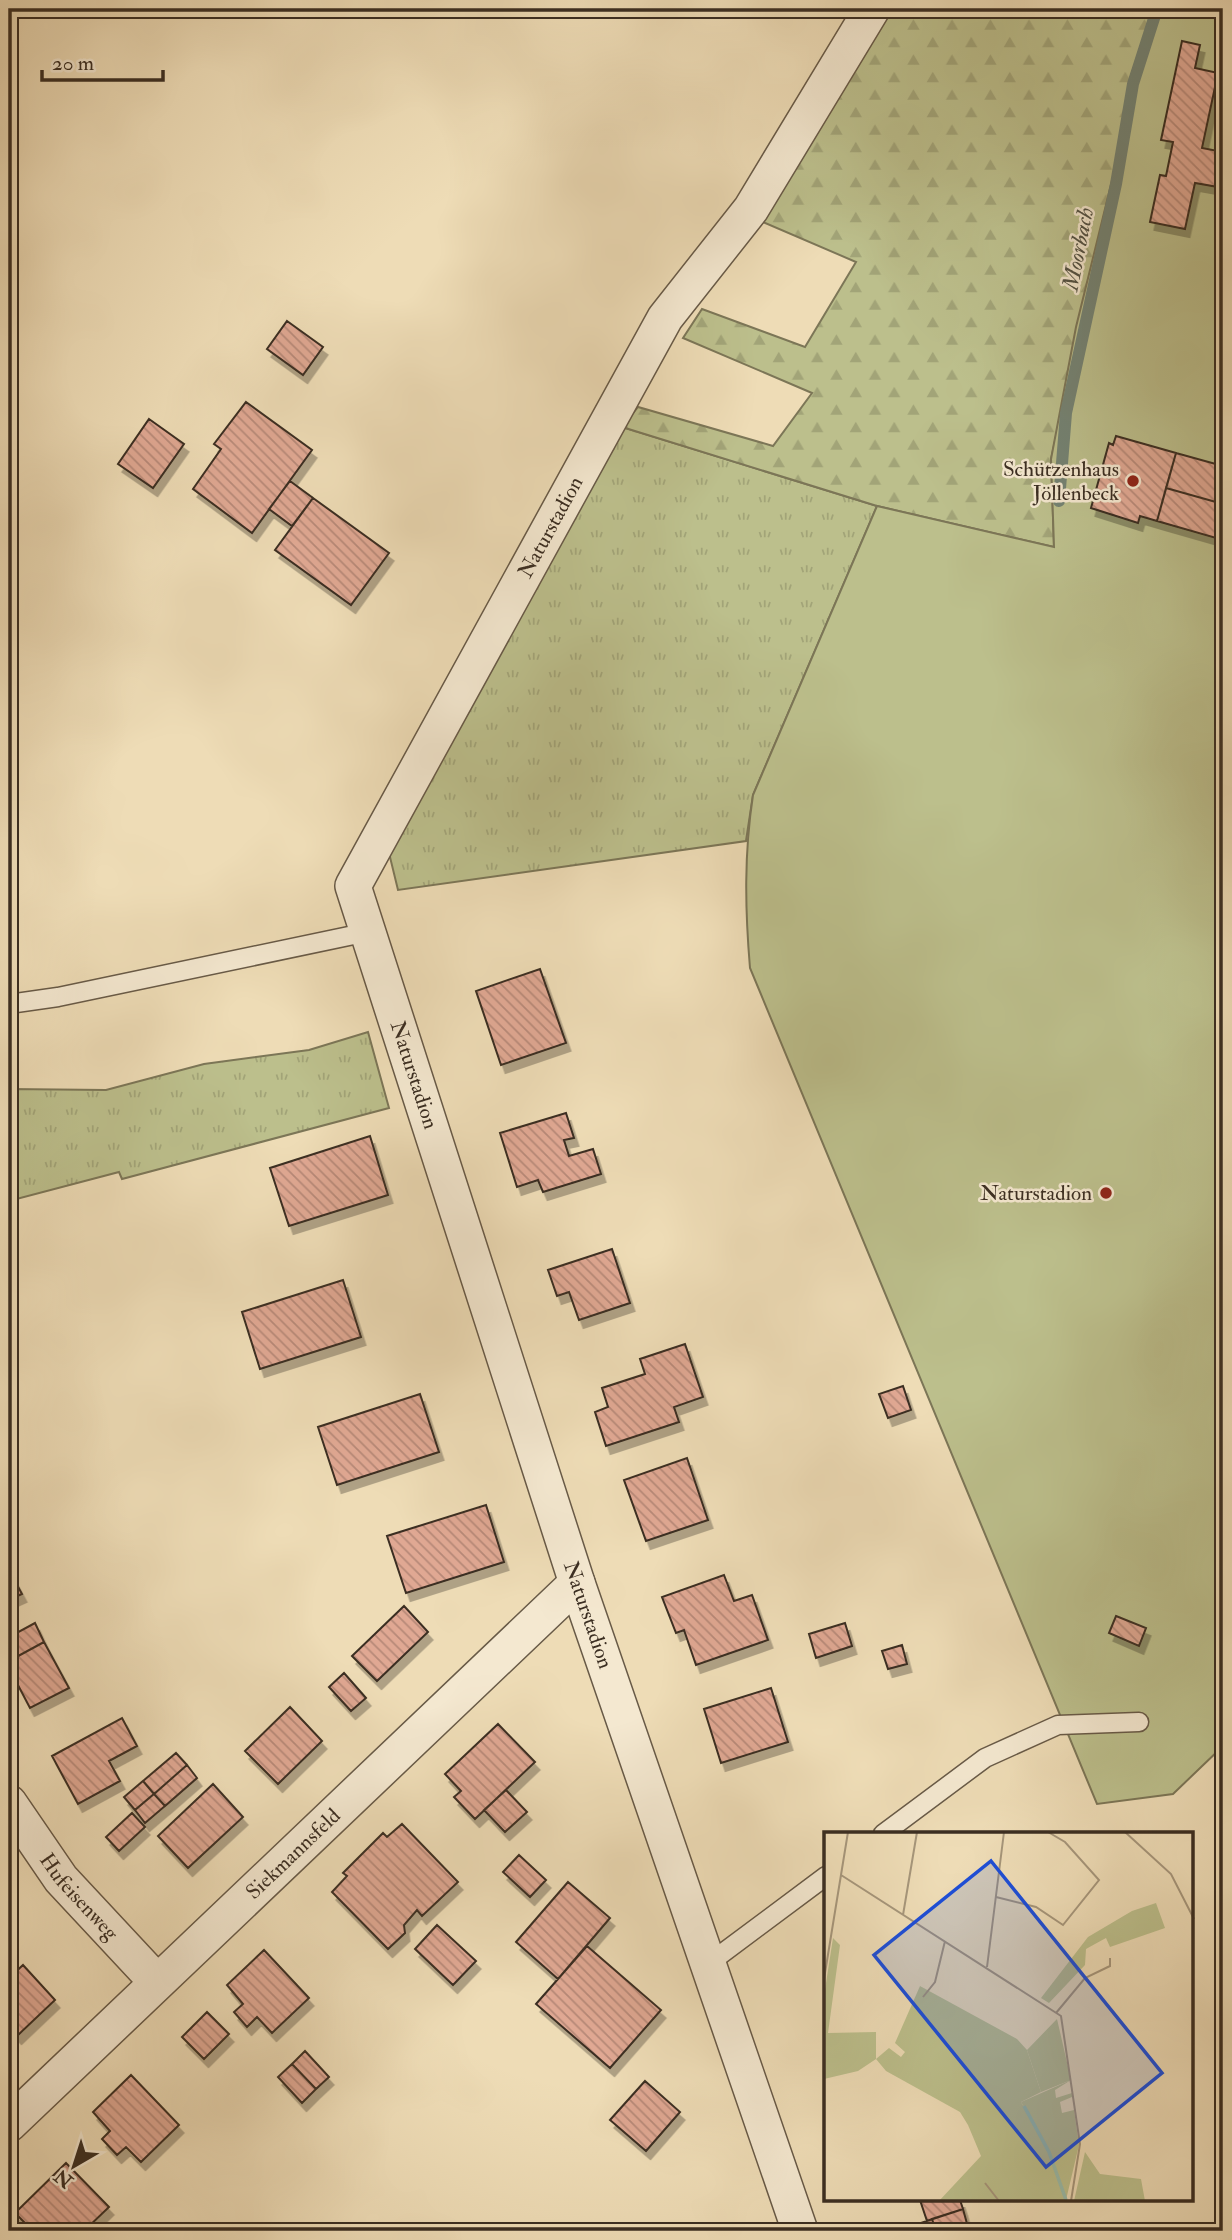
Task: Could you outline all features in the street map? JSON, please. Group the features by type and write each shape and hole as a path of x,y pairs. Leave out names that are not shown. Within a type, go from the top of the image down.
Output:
{"street":[{"name":"Naturstadion","path":"800,2231 577,1583 353,886 665,318 751,209 872,9"},
{"name":"Siekmannsfeld","path":"9,2124 577,1583"},
{"name":"Hufeisenweg","path":"9,1803 61,1879 157,1982"}],"lane":[{"path":"9,1004 58,997 368,932"},
{"path":"886,1832 985,1758 1058,1725 1139,1722"},
{"path":"708,1964 824,1877"}],"green space":[{"path":"881,9 1153,9 1130,79 1119,152 1051,459 1054,547 877,506 622,427 638,407 773,446 812,393 683,338 702,309 805,347 856,262 756,219"},
{"path":"1153,9 1223,9 1223,1746 1173,1794 1097,1804 750,968 746,903 747,860 753,795 877,506 1054,547 1051,459 1076,327 1119,152 1130,79"},
{"path":"622,427 877,506 753,795 746,841 398,890 389,853"},
{"path":"368,1032 389,1108 122,1179 119,1172 9,1201 9,1089 106,1090 204,1064 309,1050"}],"building":[{"path":"1182,41 1200,45 1195,68 1218,73 1202,148 1223,152 1218,187 1195,183 1185,229 1150,222 1160,175 1166,176 1173,142 1161,140"},
{"path":"287,321 323,347 303,375 267,349"},
{"path":"246,402 312,450 252,533 193,489 221,449 214,444"},
{"path":"149,419 184,444 153,488 118,464"},
{"name":"Schützenhaus Jöllenbeck","path":"1116,436 1176,453 1157,521 1140,516 1138,523 1091,508 1109,443 1113,445"},
{"path":"1176,453 1223,466 1223,504 1166,488"},
{"path":"290,481 313,498 292,526 269,509"},
{"path":"1166,488 1223,504 1223,540 1157,521"},
{"path":"313,498 389,553 351,605 275,550"},
{"path":"540,969 566,1043 501,1065 476,991"},
{"path":"566,1113 574,1138 564,1140 569,1156 593,1149 601,1174 543,1192 538,1180 517,1187 500,1133"},
{"path":"370,1136 388,1195 289,1226 270,1168"},
{"path":"612,1249 630,1303 579,1320 569,1292 557,1296 548,1270"},
{"path":"343,1280 361,1337 260,1369 242,1312"},
{"path":"685,1344 703,1397 674,1407 679,1422 606,1446 595,1412 608,1407 602,1388 645,1374 640,1359"},
{"path":"903,1386 911,1410 888,1418 879,1394"},
{"path":"420,1394 439,1452 337,1485 318,1427"},
{"path":"687,1458 708,1520 646,1541 624,1480"},
{"path":"486,1505 504,1562 406,1593 387,1536"},
{"path":"9,1570 22,1594 9,1600"},
{"path":"724,1575 734,1601 752,1595 768,1640 696,1665 684,1630 676,1633 662,1597"},
{"path":"404,1606 428,1632 377,1681 352,1656"},
{"path":"1116,1616 1146,1628 1139,1646 1109,1633"},
{"path":"35,1623 44,1642 9,1661 9,1637"},
{"path":"845,1623 852,1646 816,1658 809,1634"},
{"path":"44,1642 69,1688 30,1708 9,1668 9,1661"},
{"path":"902,1645 907,1664 888,1669 882,1651"},
{"path":"344,1673 366,1698 351,1711 329,1687"},
{"path":"771,1688 788,1742 721,1763 704,1709"},
{"path":"290,1707 322,1741 278,1784 245,1751"},
{"path":"122,1718 137,1746 109,1761 120,1781 78,1804 52,1756"},
{"path":"498,1724 535,1762 475,1819 454,1797 461,1791 445,1774"},
{"path":"176,1753 187,1765 154,1794 143,1781"},
{"path":"187,1765 197,1778 165,1806 154,1794"},
{"path":"143,1781 154,1794 135,1810 124,1797"},
{"path":"213,1784 243,1817 188,1868 158,1836"},
{"path":"506,1790 527,1812 505,1832 484,1810"},
{"path":"154,1794 165,1806 145,1823 135,1810"},
{"path":"132,1813 145,1827 119,1851 106,1837"},
{"path":"402,1824 458,1882 422,1916 417,1910 404,1925 405,1933 388,1949 332,1892 347,1876 343,1873 383,1833 387,1837"},
{"path":"519,1855 546,1880 530,1897 503,1872"},
{"path":"568,1882 610,1918 558,1979 516,1942"},
{"path":"437,1925 476,1961 453,1985 415,1949"},
{"path":"587,1946 661,2010 610,2068 536,2004"},
{"path":"264,1950 309,1998 272,2033 257,2017 247,2027 234,2012 243,2004 227,1985"},
{"path":"23,1965 55,2000 17,2036 9,2027 9,1978"},
{"path":"207,2012 229,2034 204,2059 182,2037"},
{"path":"305,2051 329,2077 316,2089 292,2064"},
{"path":"292,2064 316,2089 302,2103 278,2077"},
{"path":"131,2075 179,2125 141,2162 126,2147 117,2155 102,2139 110,2131 93,2112"},
{"path":"645,2081 680,2112 646,2151 610,2120"},
{"path":"66,2163 109,2207 84,2231 33,2231 15,2213"},
{"path":"921,2202 961,2202 963,2209 927,2221"},
{"path":"963,2209 969,2231 936,2231 932,2219"},
{"path":"932,2219 936,2231 897,2231 927,2221"}],"waterway":[{"name":"Moorbach","path":"1059,501 1066,413 1116,184 1133,84 1157,9"}],"place":[{"name":"Schützenhaus Jöllenbeck","path":"1133,481"},
{"name":"Naturstadion","path":"1106,1193"}]}
